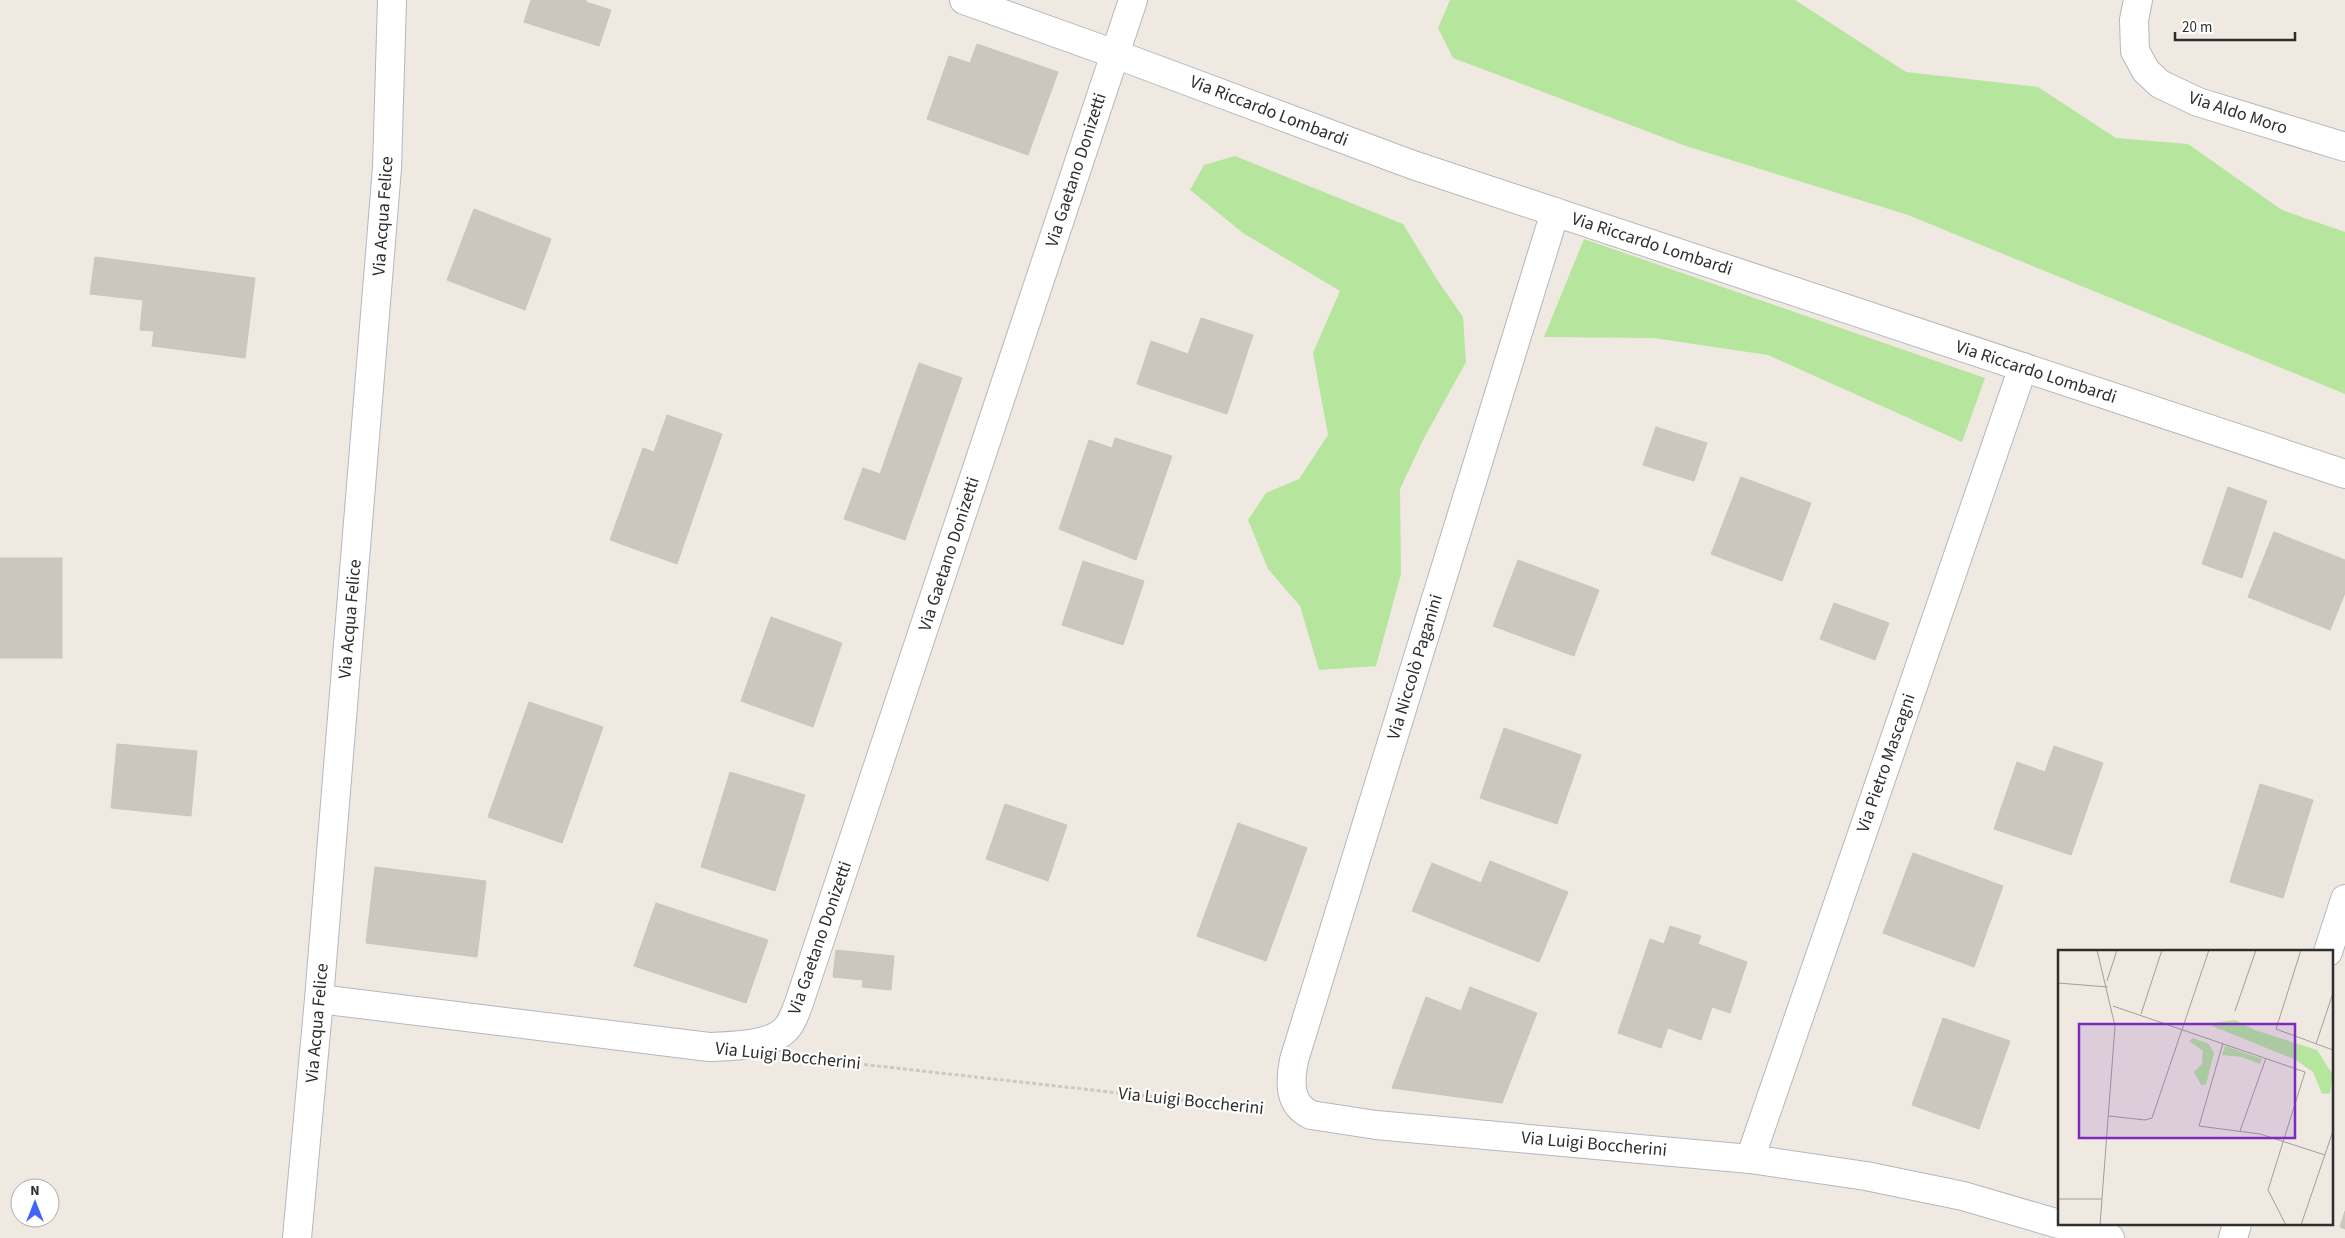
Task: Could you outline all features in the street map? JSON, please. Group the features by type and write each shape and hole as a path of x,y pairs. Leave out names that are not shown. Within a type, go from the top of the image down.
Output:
{"street":[{"name":"Via Acqua Felice","path":"297,1238 319,999 387,168 392,0"},
{"name":"Via Riccardo Lombardi","path":"964,0 1413,165 2345,474"},
{"name":"Via Gaetano Donizetti","path":"708,1047 738,1046 773,1037 783,1032 791,1023 1133,0"},
{"name":"Via Aldo Moro","path":"2138,0 2133,37 2135,51 2140,64 2160,84 2198,102 2345,147"},
{"name":"Via Niccolò Paganini","path":"1311,1115 1304,1112 1294,1098 1292,1075 1294,1060 1555,212"},
{"name":"Via Pietro Mascagni","path":"1750,1158 2023,367"},
{"path":"2329,950 2345,899"},
{"name":"Via Luigi Boccherini","path":"319,999 708,1047"},
{"name":"Via Luigi Boccherini","path":"1311,1115 1376,1125 1750,1158 1866,1176 1963,1196 2058,1223"},
{"name":"Via Luigi Boccherini","path":"2067,1226 2110,1238"},
{"path":"2233,1238 2237,1226"}],"path":[{"name":"Via Luigi Boccherini","path":"798,1057 1311,1115"}],"green space":[{"path":"1450,0 1795,0 1906,72 2038,87 2116,138 2188,144 2282,210 2345,232 2345,394 1908,215 1686,146 1453,58 1438,28"},
{"path":"1235,156 1403,224 1463,317 1466,362 1424,438 1400,489 1401,574 1376,666 1319,670 1300,606 1268,569 1248,520 1266,493 1299,479 1328,435 1313,353 1340,291 1243,233 1190,190 1204,165"},
{"path":"1584,239 1985,378 1962,442 1768,355 1654,338 1544,337"}],"building":[{"path":"531,0 586,0 586,2 611,10 599,46 524,22"},
{"path":"977,44 1058,72 1028,155 927,119 949,56 970,63"},
{"path":"474,209 551,239 525,310 447,280"},
{"path":"95,257 255,278 245,358 152,346 154,331 140,330 143,300 90,294"},
{"path":"1201,318 1253,335 1227,414 1137,384 1151,341 1188,354"},
{"path":"919,363 962,378 905,540 844,519 863,468 880,474"},
{"path":"667,415 722,434 677,564 610,540 643,448 654,452"},
{"path":"1656,427 1707,443 1694,481 1643,465"},
{"path":"1115,438 1172,456 1136,560 1059,529 1089,440 1112,448"},
{"path":"1741,477 1811,503 1782,581 1711,554"},
{"path":"2228,487 2267,501 2242,578 2202,564"},
{"path":"2274,532 2345,560 2345,593 2330,630 2248,597"},
{"path":"0,558 62,558 62,658 0,658"},
{"path":"1518,560 1599,590 1574,656 1493,626"},
{"path":"1083,561 1144,581 1123,645 1062,625"},
{"path":"1834,603 1889,623 1875,660 1820,639"},
{"path":"771,617 842,643 813,727 741,701"},
{"path":"529,702 603,727 562,843 488,817"},
{"path":"1504,728 1581,755 1557,824 1480,798"},
{"path":"117,744 197,751 191,816 111,808"},
{"path":"2054,746 2103,763 2071,855 1994,829 2017,762 2045,772"},
{"path":"730,772 805,795 775,891 701,867"},
{"path":"2260,784 2313,800 2283,898 2230,882"},
{"path":"1005,804 1067,825 1048,881 986,859"},
{"path":"1238,823 1307,848 1266,961 1197,936"},
{"path":"1913,853 2003,886 1974,967 1883,933"},
{"path":"1490,861 1568,892 1539,962 1412,911 1432,863 1481,883"},
{"path":"375,867 486,881 477,957 366,943"},
{"path":"656,903 768,940 746,1003 634,966"},
{"path":"1670,926 1701,936 1698,944 1747,962 1730,1013 1712,1007 1701,1040 1668,1028 1661,1048 1618,1033 1650,939 1664,944"},
{"path":"836,950 894,956 891,990 862,987 863,980 833,977"},
{"path":"1470,987 1537,1013 1502,1103 1392,1088 1426,997 1461,1011"},
{"path":"1943,1018 2010,1041 1979,1129 1912,1105"},
{"path":"2345,1211 2345,1229 2340,1227"}]}
